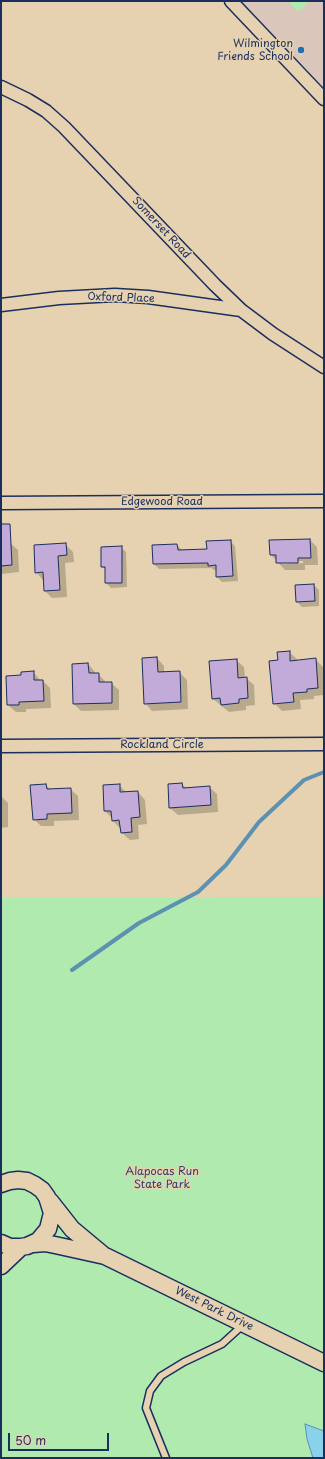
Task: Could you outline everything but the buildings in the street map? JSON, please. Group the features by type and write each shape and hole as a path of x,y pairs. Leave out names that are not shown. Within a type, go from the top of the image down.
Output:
{"street":[{"path":"231,1 324,99"},
{"name":"Somerset Road","path":"1,87 40,107 64,126 215,285 241,310 273,334 324,367"},
{"name":"Oxford Place","path":"1,305 60,298 115,295 148,297 241,310"},
{"name":"Edgewood Road","path":"1,503 324,501"},
{"name":"Rockland Circle","path":"1,746 324,744"},
{"name":"West Park Drive","path":"2,1183 14,1180 27,1181 39,1187 72,1229 105,1256 324,1363"},
{"path":"1,1266 46,1233 50,1224 51,1207 47,1197"},
{"name":"West Park Drive","path":"1,1243 10,1247 45,1243 105,1256"}],"lane":[{"path":"166,1458 146,1408 150,1391 161,1376 184,1362 222,1344 244,1324"}],"shaded area":[{"name":"Wilmington Friends School","path":"231,1 324,1 324,99"}],"green space":[{"path":"288,1 310,1 298,12"},
{"name":"Alapocas Run State Park","path":"324,897 324,1458 1,1458 1,898"}],"water":[{"path":"305,1424 324,1431 324,1458 313,1458 307,1439"}],"waterway":[{"path":"72,970 139,923 198,892 226,865 259,822 304,780 324,772"}],"place":[{"name":"Wilmington Friends School","path":"301,50"}]}
